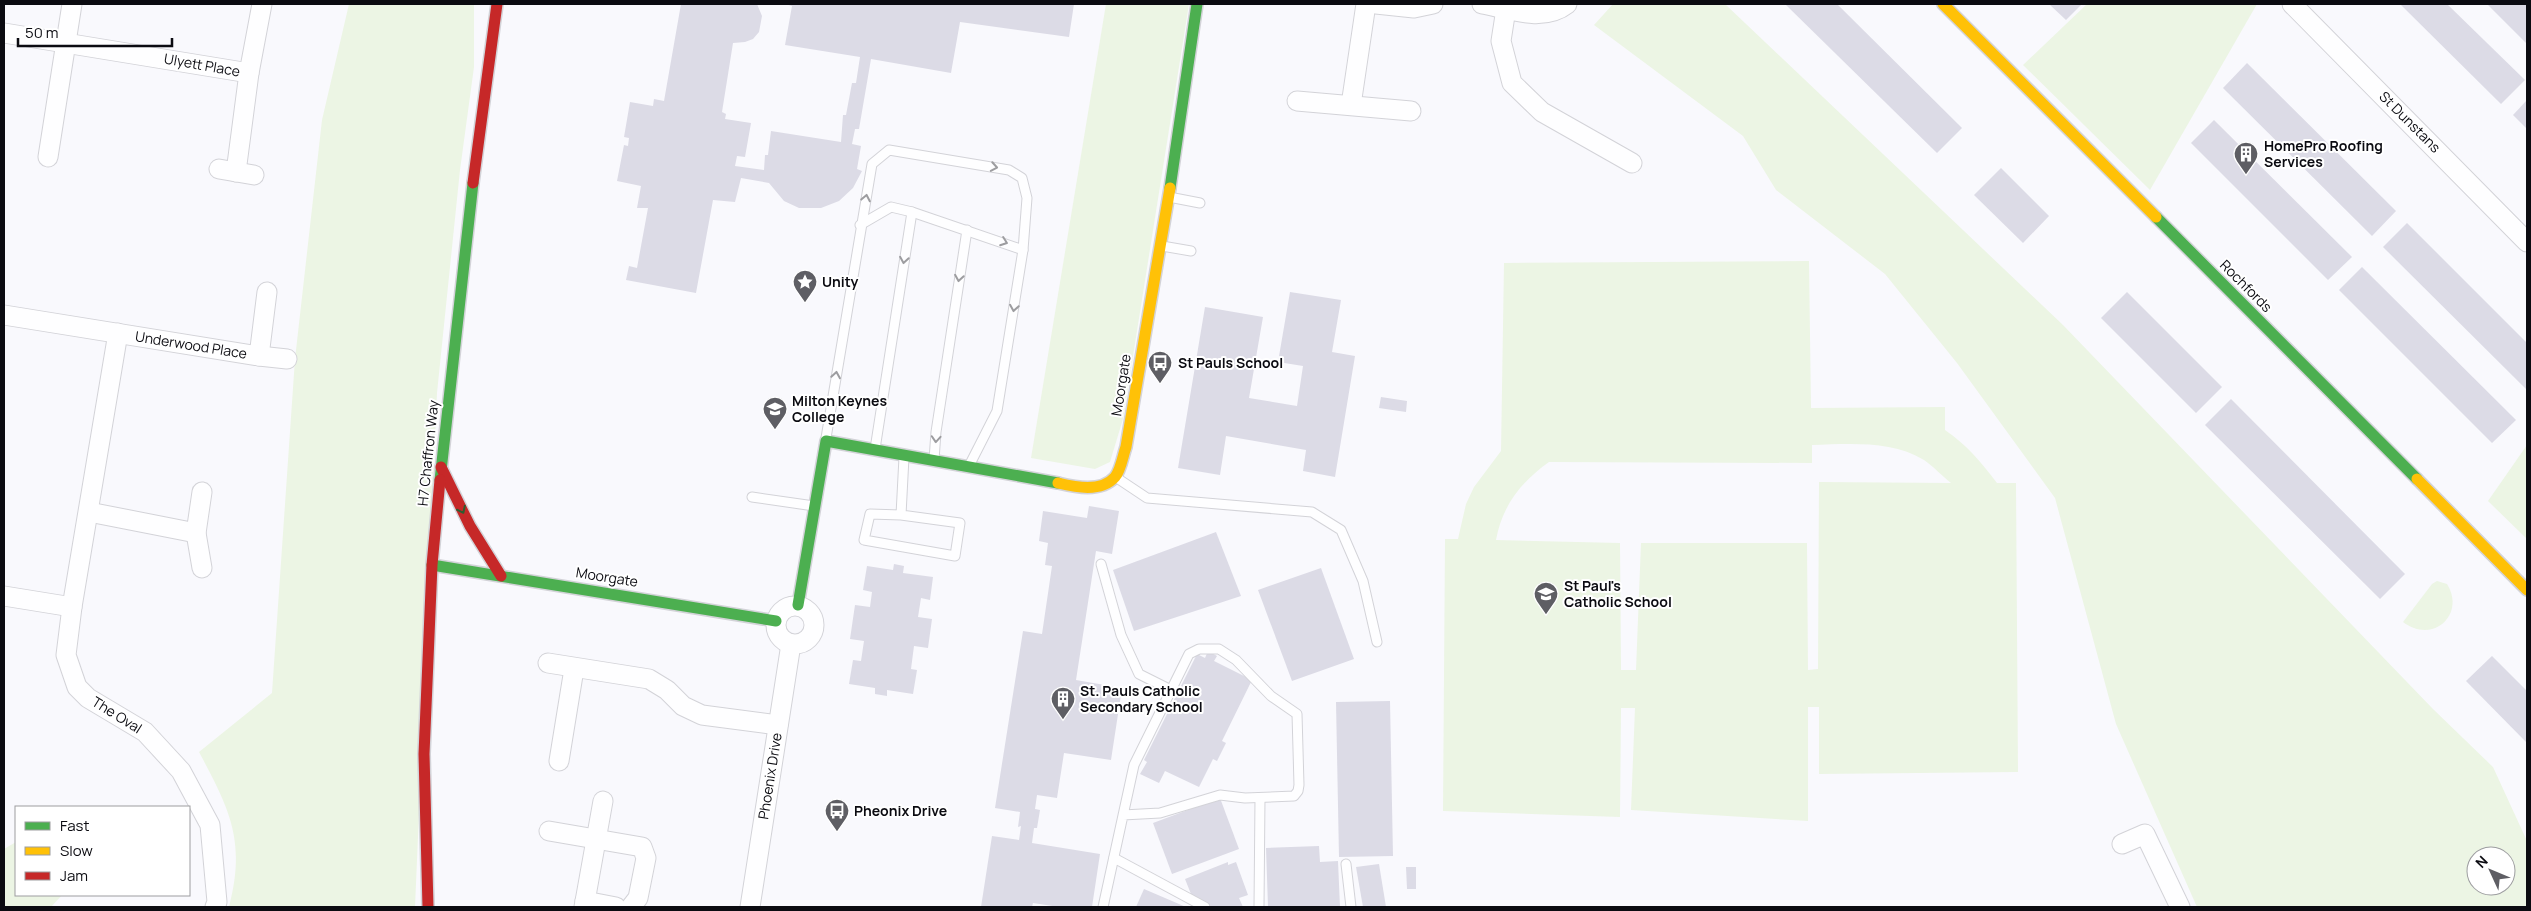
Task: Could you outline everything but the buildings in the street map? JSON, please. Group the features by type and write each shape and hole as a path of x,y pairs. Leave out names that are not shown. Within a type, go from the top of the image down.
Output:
{"street":[{"path":"48,157 72,4"},
{"name":"Ulyett Place","path":"236,172 262,4"},
{"name":"H7 Chaffron Way","path":"428,907 424,754 432,564 441,467 476,161 497,4"},
{"name":"Moorgate","path":"1114,477 1126,447 1134,392 1162,246 1197,4"},
{"path":"1351,105 1366,4"},
{"path":"1376,4 1414,8 1433,4"},
{"path":"1482,4 1546,14 1567,4"},
{"name":"Rochfords","path":"1943,4 2524,582"},
{"name":"St Dunstans","path":"2292,4 2527,242"},
{"path":"1506,9 1501,41 1512,83 1542,112 1632,163"},
{"name":"Ulyett Place","path":"4,33 250,72"},
{"path":"1296,101 1411,111"},
{"name":"Underwood Place","path":"4,315 259,356 267,292"},
{"name":"Underwood Place","path":"72,607 118,333"},
{"path":"259,356 288,359"},
{"path":"798,605 826,440 968,468 1077,486 1098,487 1114,477"},
{"path":"441,467 470,526 501,576"},
{"path":"202,492 196,533 202,568"},
{"path":"89,512 196,533"},
{"name":"Moorgate","path":"432,564 776,621"},
{"path":"4,596 72,607"},
{"path":"798,605 808,609 814,618 815,628 810,638 802,644 791,644 782,640 777,631 776,621 780,612 788,606 798,605"},
{"name":"The Oval","path":"72,607 66,655 77,687 88,698 145,732 181,771 210,825 217,902 215,907"},
{"name":"Phoenix Drive","path":"750,907 791,644"},
{"path":"548,663 649,680 667,690 683,706 702,714 778,725"},
{"path":"559,761 574,668"},
{"path":"603,801 595,838 585,904 616,907"},
{"path":"549,830 636,844 642,847 646,853 638,898 631,907"},
{"path":"2122,844 2145,834 2180,907"}],"lane":[{"path":"826,440 860,225 872,164 889,150 1009,170 1022,178 1027,198 1023,250 997,411 968,468"},
{"path":"1169,197 1200,202"},
{"path":"860,225 891,207 912,212 1023,250"},
{"path":"874,449 912,212"},
{"path":"934,460 936,432 967,230"},
{"path":"1162,246 1191,251"},
{"path":"901,515 904,454"},
{"path":"1114,477 1147,498 1312,512 1341,530 1363,581 1377,642"},
{"path":"752,497 815,506"},
{"path":"870,514 901,515 960,523 955,556 864,540 870,514"},
{"path":"1102,564 1121,635 1139,674 1171,690"},
{"path":"1103,907 1114,858 1123,815 1134,765 1189,654 1199,649 1219,649 1236,660 1271,696 1297,714 1298,791 1294,796 1287,798 1260,798 1220,795 1160,813 1123,815"},
{"path":"1259,907 1260,798"},
{"path":"1114,858 1205,907"},
{"path":"1346,864 1351,907"}],"green space":[{"path":"349,4 474,4 474,67 460,170 437,393 415,907 229,907 236,863 232,826 219,791 199,752 272,693 295,359 322,120"},
{"path":"1106,4 1189,4 1123,419 1110,462 1095,469 1031,458"},
{"path":"1613,4 1725,4 2063,325 2433,709 2493,767 2527,841 2527,907 2197,907 2116,724 2055,498 1957,363 1885,274 1776,190 1743,136 1594,25"},
{"path":"2087,4 2257,4 2150,190 2023,65"},
{"path":"1809,261 1811,408 1945,407 1945,430 1973,454 1997,483 2016,483 2018,772 1819,774 1819,707 1808,707 1808,821 1631,810 1635,708 1621,708 1620,817 1443,811 1445,539 1458,539 1466,504 1474,487 1501,451 1504,263","holes":["1855,444 1898,449 1924,460 1951,483 1819,482 1818,669 1808,670 1807,543 1641,543 1636,670 1621,670 1620,543 1496,540 1503,516 1514,496 1530,478 1549,462 1812,463 1812,445"]},
{"path":"2527,445 2527,539 2488,501"},
{"path":"2437,581 2447,584 2452,595 2452,606 2449,615 2443,623 2435,628 2425,630 2414,628 2403,622 2432,584"},
{"path":"15,843 15,896 61,896 51,907 6,907 4,905 4,849"}],"traffic: fast":[{"path":"1170,188 1197,4"},
{"path":"440,480 473,183"},
{"path":"2156,217 2417,479"},
{"path":"798,605 826,441 1058,483"},
{"path":"432,565 776,621"}],"traffic: slow":[{"path":"1943,4 2156,217"},
{"path":"1058,483 1088,488 1103,485 1115,477 1120,467 1126,447 1170,188"},
{"path":"2417,479 2527,590"}],"traffic: jam":[{"path":"473,183 497,4"},
{"path":"441,467 470,526 501,576"},
{"path":"428,907 424,754 432,565 440,480"}],"place":[{"name":"HomePro Roofing Services","path":"2246,175"},
{"name":"Unity","path":"805,303"},
{"name":"St Pauls School","path":"1160,384"},
{"name":"Milton Keynes College","path":"775,430"},
{"name":"St Paul's Catholic School","path":"1546,615"},
{"name":"St. Pauls Catholic Secondary School","path":"1063,720"},
{"name":"Pheonix Drive","path":"837,832"}]}
